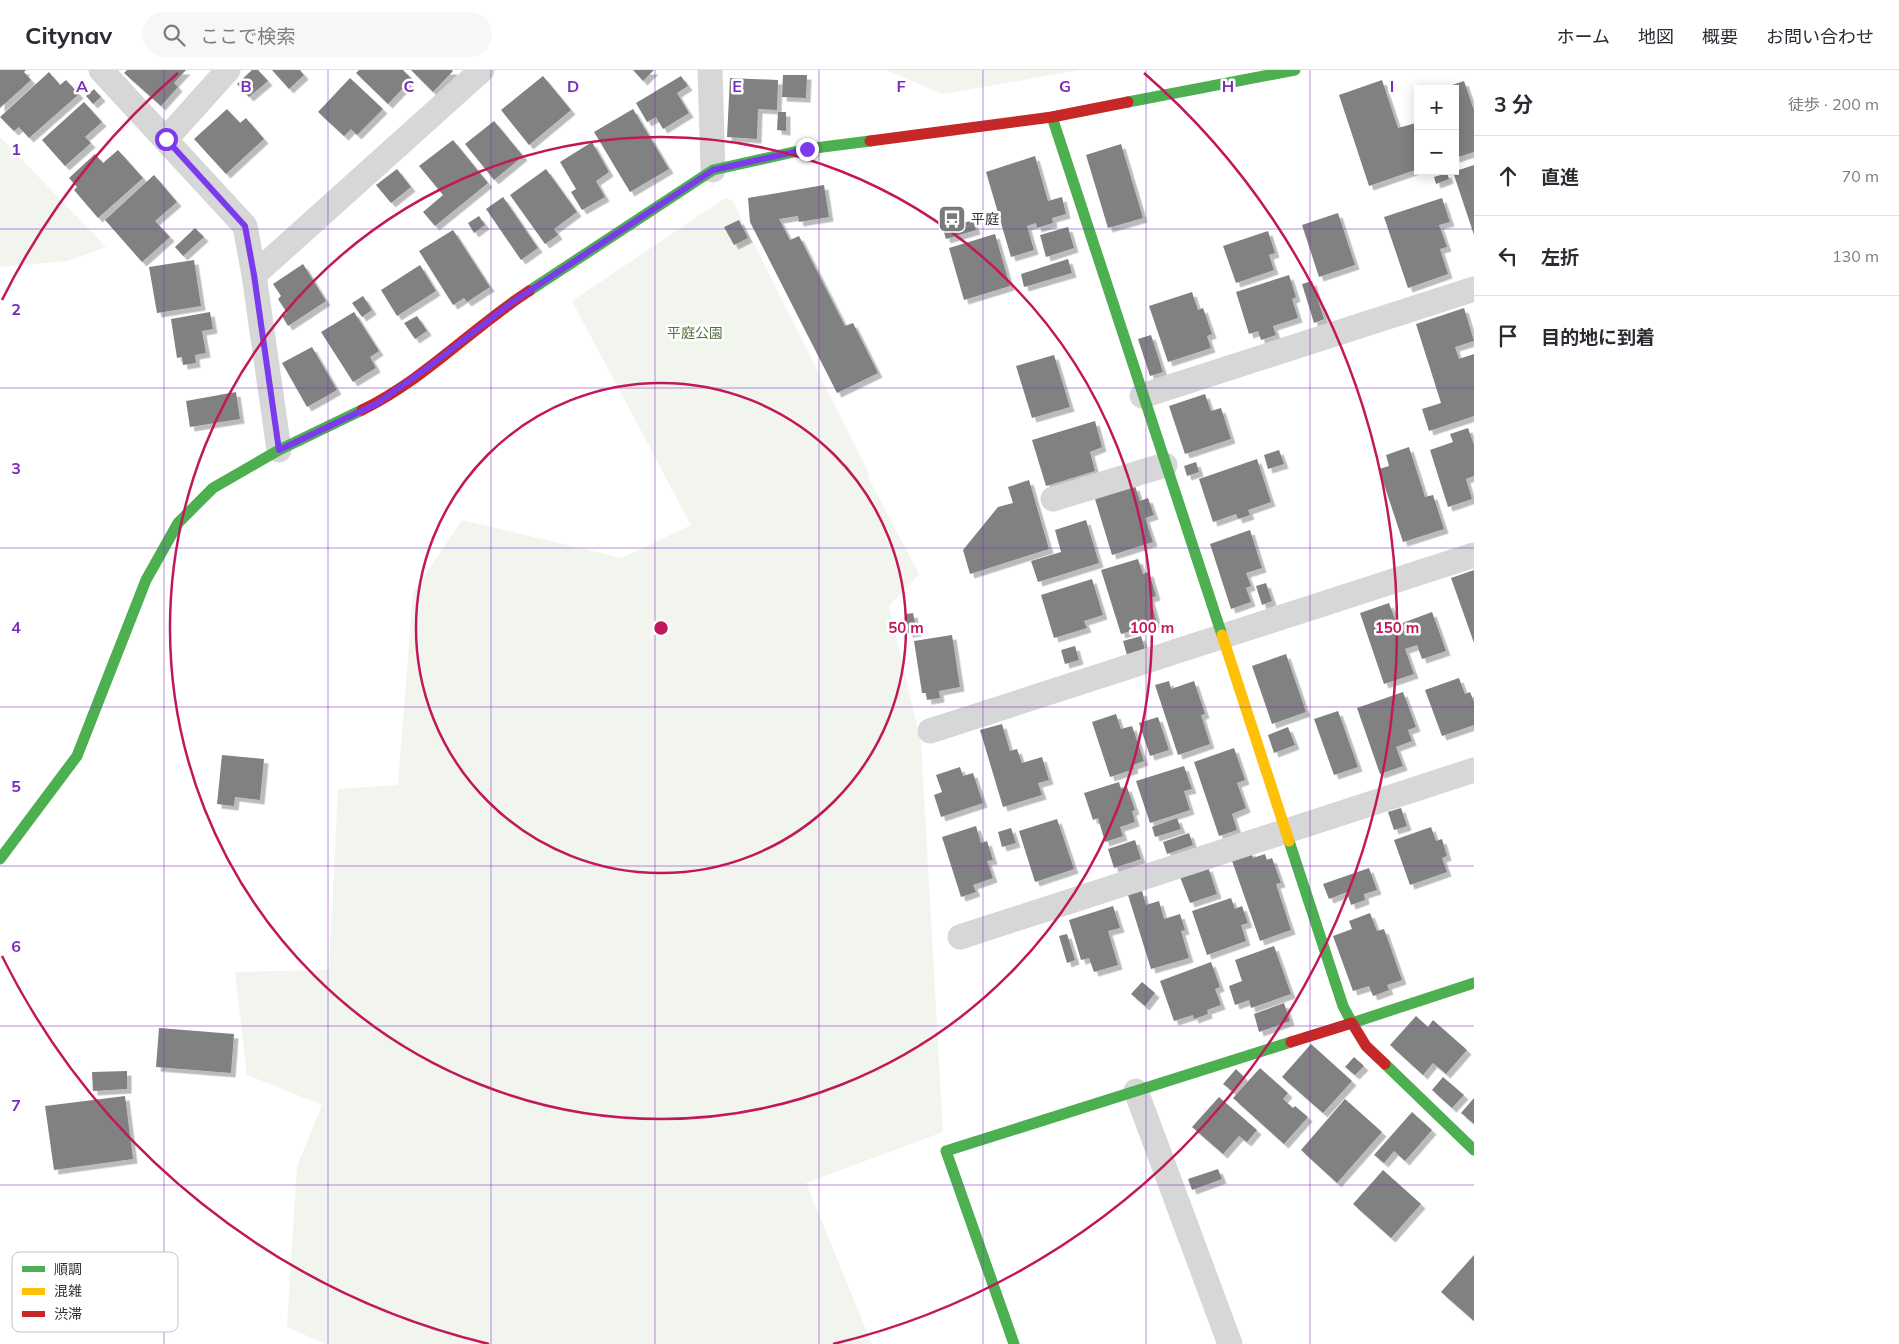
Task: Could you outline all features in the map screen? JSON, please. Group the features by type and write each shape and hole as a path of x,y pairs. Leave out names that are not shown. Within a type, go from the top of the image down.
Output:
{"street":[{"path":"101,70 245,226 254,275 279,450"},
{"path":"166,139 228,70"},
{"path":"254,275 482,70"},
{"path":"710,70 713,170"},
{"path":"0,860 77,756 104,693 146,580 178,523 213,488 279,450 376,404 430,366 511,303 713,170 807,149 1052,117 1295,70"},
{"path":"1052,117 1343,1006 1366,1046 1474,1150"},
{"path":"1142,396 1474,289"},
{"path":"1053,499 1165,465"},
{"path":"930,731 1474,555"},
{"path":"960,937 1474,770"},
{"path":"1014,1344 946,1151 1474,983"},
{"path":"1136,1091 1230,1344"}],"green space":[{"path":"886,70 1080,70 943,94"},
{"path":"0,137 106,247 68,261 0,267"},
{"name":"平庭公園","path":"725,198 732,200 870,476 868,477 919,574 889,606 921,743 943,1132 806,1183 872,1344 326,1344 287,1327 297,1166 322,1105 247,1075 235,972 329,970 338,789 398,785 413,593 462,520 622,558 691,525 572,301"}],"building":[{"path":"0,70 26,70 24,72 31,80 0,108"},
{"path":"127,70 186,70 174,83 178,87 161,106 124,73"},
{"path":"252,70 258,70 268,81 249,97 237,84"},
{"path":"272,70 300,70 304,75 289,89"},
{"path":"359,70 403,70 412,79 388,104 356,73"},
{"path":"411,70 452,70 453,71 433,92"},
{"path":"633,70 654,70 643,81"},
{"path":"49,72 60,85 66,80 79,94 29,138 19,127 14,131 0,117"},
{"path":"783,75 807,75 806,98 782,97"},
{"path":"543,76 571,110 529,145 501,110"},
{"path":"681,76 688,86 677,93 689,113 663,129 656,117 647,122 636,103"},
{"path":"350,78 383,109 357,135 351,129 344,136 318,112"},
{"path":"730,78 778,80 777,110 758,109 757,139 727,137"},
{"path":"1382,80 1398,128 1414,124 1414,170 1369,186 1339,95"},
{"path":"1464,81 1474,110 1474,152 1459,157 1459,85 1453,85"},
{"path":"94,89 101,97 93,104 86,96"},
{"path":"84,102 102,122 85,137 91,143 65,166 42,140"},
{"path":"227,109 240,123 246,118 264,139 226,174 194,139"},
{"path":"633,109 669,169 630,192 594,132"},
{"path":"778,112 786,112 786,131 777,130"},
{"path":"494,121 523,156 494,180 465,144"},
{"path":"453,140 488,183 435,226 423,212 443,195 419,166"},
{"path":"592,142 609,172 596,181 605,197 582,210 571,192 576,189 560,162"},
{"path":"1121,144 1143,218 1108,228 1086,155"},
{"path":"118,150 143,178 98,218 74,190 77,187 69,178 95,154 103,163"},
{"path":"1035,156 1048,201 1062,197 1066,214 1052,218 1053,223 1037,228 1036,223 1027,226 1034,250 1011,257 986,172"},
{"path":"1474,165 1474,235 1454,175 1459,175 1459,170"},
{"path":"397,169 411,187 391,203 376,185"},
{"path":"546,169 577,212 554,229 558,235 545,244 510,195"},
{"path":"154,175 177,202 155,221 170,237 142,262 105,220"},
{"path":"1448,175 1449,179 1436,184 1434,177"},
{"path":"824,185 829,217 799,222 798,216 779,219 790,240 799,236 845,326 853,323 878,373 837,393 750,222 748,198"},
{"path":"503,197 538,248 521,260 486,209"},
{"path":"1442,198 1450,222 1439,225 1447,247 1440,249 1448,274 1408,288 1384,217"},
{"path":"1338,213 1355,265 1319,277 1302,225"},
{"path":"479,216 485,225 474,233 468,223"},
{"path":"739,220 748,238 734,245 724,227"},
{"path":"973,220 976,230 946,239 943,229"},
{"path":"1068,227 1074,248 1046,257 1040,235"},
{"path":"195,228 204,237 183,256 175,247"},
{"path":"453,230 490,287 467,302 464,298 453,305 419,251"},
{"path":"1268,231 1275,253 1269,255 1274,270 1236,283 1223,246"},
{"path":"995,234 1010,286 964,300 949,248"},
{"path":"1068,259 1072,273 1024,287 1021,274"},
{"path":"194,260 201,306 157,313 149,267"},
{"path":"303,264 326,301 288,326 282,316 287,313 278,299 281,296 273,284"},
{"path":"420,265 436,291 397,316 381,290"},
{"path":"1289,275 1296,297 1292,299 1298,318 1273,326 1276,335 1261,340 1258,331 1249,334 1236,292"},
{"path":"1312,281 1324,319 1314,323 1302,284"},
{"path":"1192,292 1198,310 1203,308 1212,334 1207,336 1211,348 1168,362 1149,306"},
{"path":"363,296 372,310 362,317 352,303"},
{"path":"1464,308 1474,341 1455,347 1459,359 1474,354 1474,416 1429,431 1422,409 1441,403 1416,324"},
{"path":"210,312 213,329 202,331 206,353 195,355 196,363 183,365 182,357 177,358 171,319"},
{"path":"354,312 379,351 370,357 376,368 353,382 321,332"},
{"path":"417,316 427,331 415,339 404,323"},
{"path":"1151,335 1163,372 1150,376 1138,339"},
{"path":"312,347 337,390 307,407 282,363"},
{"path":"1054,355 1070,407 1032,418 1016,366"},
{"path":"236,392 240,419 190,427 186,401"},
{"path":"1205,394 1211,411 1221,408 1231,439 1185,454 1169,406"},
{"path":"1095,421 1102,447 1090,452 1095,471 1046,486 1032,440"},
{"path":"1468,428 1474,445 1474,476 1466,479 1472,499 1448,507 1430,450 1453,442 1450,434"},
{"path":"1409,447 1425,497 1433,495 1444,529 1403,542 1379,469 1389,466 1386,455"},
{"path":"1279,450 1284,464 1268,469 1264,455"},
{"path":"1257,459 1271,502 1248,510 1250,515 1238,519 1236,514 1213,522 1199,479"},
{"path":"1196,462 1199,472 1187,476 1184,466"},
{"path":"1029,480 1049,549 970,574 963,550 998,507 1013,503 1008,487"},
{"path":"1135,486 1140,501 1148,498 1154,515 1145,518 1153,542 1112,555 1095,499"},
{"path":"1086,520 1099,563 1038,582 1031,561 1061,552 1055,530"},
{"path":"1250,530 1262,568 1246,573 1251,586 1246,588 1251,602 1231,609 1210,544"},
{"path":"1138,559 1143,574 1149,572 1156,596 1150,598 1157,623 1121,634 1101,570"},
{"path":"1474,570 1474,643 1451,578"},
{"path":"1092,579 1103,615 1084,621 1087,628 1054,638 1041,595"},
{"path":"1266,583 1272,601 1262,605 1256,586"},
{"path":"1389,603 1397,625 1432,612 1446,651 1422,659 1417,645 1405,649 1414,674 1384,684 1360,613"},
{"path":"913,613 917,632 908,633 906,614"},
{"path":"952,635 960,687 939,691 940,698 927,700 926,693 922,693 914,641"},
{"path":"1141,636 1145,649 1127,655 1123,641"},
{"path":"1075,646 1079,660 1065,664 1061,650"},
{"path":"1286,654 1306,712 1272,724 1252,666"},
{"path":"1459,678 1465,694 1470,692 1474,702 1474,725 1442,736 1425,690"},
{"path":"1169,681 1171,689 1194,681 1205,714 1201,715 1210,744 1178,755 1155,685"},
{"path":"1403,692 1416,727 1408,730 1412,741 1396,747 1403,766 1380,774 1357,708"},
{"path":"1338,711 1358,767 1334,775 1314,719"},
{"path":"1116,714 1121,729 1132,726 1144,761 1133,765 1134,769 1110,777 1092,722"},
{"path":"1158,717 1169,750 1150,756 1139,723"},
{"path":"1002,724 1010,751 1017,749 1022,763 1042,757 1049,780 1038,783 1042,795 1003,807 980,730"},
{"path":"1288,727 1295,745 1274,753 1268,735"},
{"path":"1234,748 1245,780 1237,783 1246,808 1232,814 1237,830 1219,836 1194,762"},
{"path":"222,755 264,759 260,800 235,797 234,806 217,804"},
{"path":"1184,766 1192,789 1184,791 1190,810 1150,823 1136,781"},
{"path":"960,767 963,776 973,773 983,803 941,817 934,795 942,792 936,775"},
{"path":"1119,782 1121,789 1127,787 1135,810 1132,811 1135,822 1120,827 1123,836 1105,842 1098,818 1093,820 1084,793"},
{"path":"1401,808 1407,826 1394,830 1388,812"},
{"path":"1177,818 1181,829 1155,837 1152,827"},
{"path":"1057,819 1074,869 1035,882 1019,831"},
{"path":"976,826 981,843 987,841 993,860 987,861 993,878 973,885 976,892 961,897 942,837"},
{"path":"1431,827 1436,841 1442,839 1447,856 1442,858 1447,872 1410,885 1394,840"},
{"path":"1011,828 1016,843 1002,847 998,832"},
{"path":"1189,833 1193,845 1167,854 1163,842"},
{"path":"1135,840 1141,859 1114,868 1108,849"},
{"path":"1251,851 1253,858 1265,854 1267,860 1272,858 1281,883 1276,884 1291,930 1260,941 1231,858"},
{"path":"1208,867 1217,894 1190,903 1180,877"},
{"path":"1369,868 1377,890 1364,894 1365,900 1351,905 1347,892 1329,899 1323,884"},
{"path":"1142,891 1146,905 1159,901 1164,919 1180,914 1185,930 1181,931 1189,958 1151,969 1128,895"},
{"path":"1231,898 1235,909 1242,906 1248,923 1241,925 1246,941 1207,955 1192,911"},
{"path":"1113,906 1120,928 1108,931 1118,965 1094,972 1089,958 1081,960 1069,920"},
{"path":"1370,913 1377,931 1384,929 1402,980 1387,985 1389,990 1373,996 1369,986 1353,991 1333,936 1352,929 1349,921"},
{"path":"1067,934 1075,960 1067,963 1059,936"},
{"path":"1274,946 1291,994 1251,1008 1249,1000 1235,1005 1229,986 1242,981 1235,960"},
{"path":"1211,962 1220,987 1215,989 1221,1005 1207,1010 1208,1014 1194,1019 1193,1015 1174,1021 1160,981"},
{"path":"1142,982 1155,993 1145,1006 1131,994"},
{"path":"1284,1003 1290,1021 1259,1032 1254,1014"},
{"path":"1416,1016 1428,1027 1433,1020 1467,1050 1446,1074 1433,1063 1423,1075 1390,1045"},
{"path":"159,1028 234,1034 231,1073 156,1067"},
{"path":"1311,1044 1352,1081 1323,1113 1282,1077"},
{"path":"1354,1057 1364,1066 1355,1075 1345,1067"},
{"path":"1260,1068 1288,1093 1283,1099 1308,1117 1284,1144 1233,1098"},
{"path":"1236,1069 1244,1077 1232,1091 1223,1084"},
{"path":"127,1071 127,1089 93,1091 92,1072"},
{"path":"1443,1077 1464,1095 1452,1108 1432,1090"},
{"path":"125,1096 133,1159 54,1170 45,1106"},
{"path":"1219,1097 1257,1130 1247,1142 1239,1136 1223,1154 1192,1127"},
{"path":"1474,1098 1474,1124 1461,1113"},
{"path":"1345,1099 1382,1132 1337,1183 1301,1150"},
{"path":"1412,1112 1432,1130 1405,1161 1394,1151 1384,1163 1374,1155"},
{"path":"1218,1169 1222,1179 1192,1190 1188,1179"},
{"path":"1383,1170 1421,1204 1391,1238 1353,1204"},
{"path":"1474,1255 1474,1321 1441,1292"}],"traffic: fast":[{"path":"1128,102 1295,70"},
{"path":"1052,117 1222,635"},
{"path":"529,291 713,170 807,149 870,141"},
{"path":"0,859 77,756 146,580 178,523 213,488 279,450 362,410"},
{"path":"1289,841 1343,1006 1352,1023 1474,983"},
{"path":"1014,1344 946,1151 1291,1042"},
{"path":"1385,1064 1474,1150"}],"traffic: slow":[{"path":"1222,635 1289,841"}],"traffic: jam":[{"path":"870,141 1052,117 1128,102"},
{"path":"362,410 406,384 529,291"},
{"path":"1291,1042 1352,1023 1366,1046 1385,1064"}],"place":[{"name":"平庭","path":"952,219"}],"route":[{"path":"166,139 245,226 254,275 279,450 376,404 430,366 511,303 713,170 807,149"}]}
